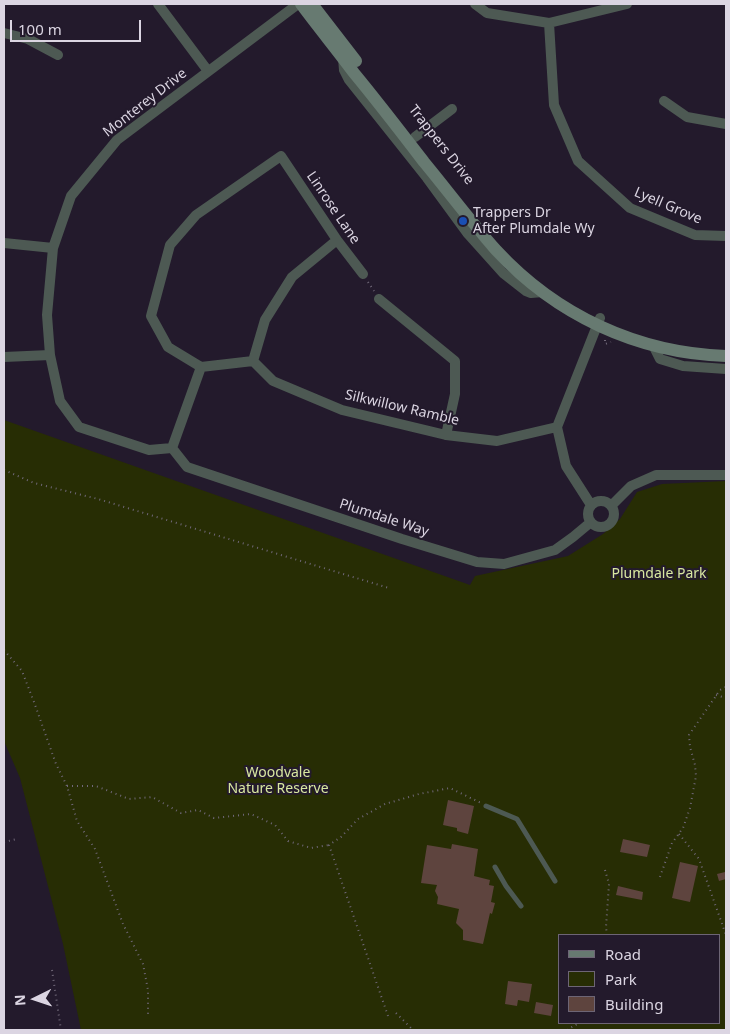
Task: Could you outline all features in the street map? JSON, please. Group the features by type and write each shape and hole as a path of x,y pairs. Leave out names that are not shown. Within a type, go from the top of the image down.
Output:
{"main road":[{"name":"Trappers Drive","path":"300,4 414,149 496,249 528,281 554,301 598,322 661,339 699,347 726,349"},
{"name":"Trappers Drive","path":"312,4 482,224 523,267 543,284 608,330 653,345 702,355 726,356"}],"street":[{"path":"158,4 208,71"},
{"name":"Monterey Drive","path":"172,448 149,450 78,427 60,401 50,355 47,315 53,248 71,196 117,140 300,4"},
{"path":"475,4 487,13 549,23 627,4"},
{"name":"Lyell Grove","path":"549,23 554,105 578,161 630,208 695,235 726,236"},
{"path":"4,32 28,39 58,55"},
{"path":"664,102 687,117 726,124"},
{"path":"415,137 452,109"},
{"name":"Linrose Lane","path":"201,367 168,347 151,316 170,245 196,216 281,156 362,274"},
{"path":"172,448 201,367 253,361 265,320 292,277 337,240"},
{"path":"4,243 53,248"},
{"path":"380,299 455,361 455,394 446,434"},
{"path":"590,506 566,466 557,427 598,322"},
{"path":"653,345 660,360 683,366 726,369"},
{"path":"4,357 50,355"},
{"name":"Silkwillow Ramble","path":"253,361 273,381 342,410 446,434 497,441 557,427"},
{"name":"Plumdale Way","path":"172,448 187,467 402,539 478,562 504,564 555,550 590,522"},
{"path":"611,506 631,486 656,475 726,474"},
{"path":"601,501 608,503 614,514 613,519 607,525 598,527 590,522 588,514 590,506 601,501"}],"lane":[{"path":"486,806 517,818 555,881"},
{"path":"495,867 521,906"}],"path":[{"path":"362,274 380,299"},
{"path":"4,470 34,482 98,498 389,588"},
{"path":"4,650 22,672 56,764 67,786 77,821 95,849 123,924 143,964 148,990 148,1014"},
{"path":"660,877 672,843 683,828 690,808 696,776 689,735 716,695 726,687"},
{"path":"716,695 726,698"},
{"path":"67,786 96,786 129,799 152,797 181,813 198,810 214,818 251,814 275,825 288,841 311,848 329,845 341,837 358,819 385,804 419,794 450,788 486,806"},
{"path":"679,834 699,858 726,935"},
{"path":"4,842 17,839"},
{"path":"329,845 388,1016"},
{"path":"605,870 610,884 607,934"},
{"path":"52,970 62,1030"},
{"path":"396,1013 413,1030"}],"green space":[{"name":"Woodvale Nature Reserve","path":"4,420 470,585 475,576 568,556 603,534 620,519 637,492 662,484 726,481 726,1030 81,1030 63,944 20,778 4,741"}],"building":[{"path":"448,800 474,806 468,834 457,831 457,828 443,825"},
{"path":"623,839 650,845 647,857 620,852"},
{"path":"452,844 478,849 474,876 490,880 489,885 494,886 491,902 495,903 492,914 490,913 483,944 463,940 463,930 456,923 459,909 437,904 438,897 435,891 437,885 421,883 427,845 451,849"},
{"path":"680,862 698,866 690,902 672,898"},
{"path":"725,872 726,879 719,881 717,874"},
{"path":"618,886 643,892 642,900 616,895"},
{"path":"508,981 532,984 529,1002 518,1000 517,1006 505,1004"},
{"path":"536,1002 553,1005 551,1016 534,1013"}],"place":[{"name":"Trappers Dr After Plumdale Wy","path":"463,221"}],"park label":[{"name":"Plumdale Park","path":"659,574"}]}
